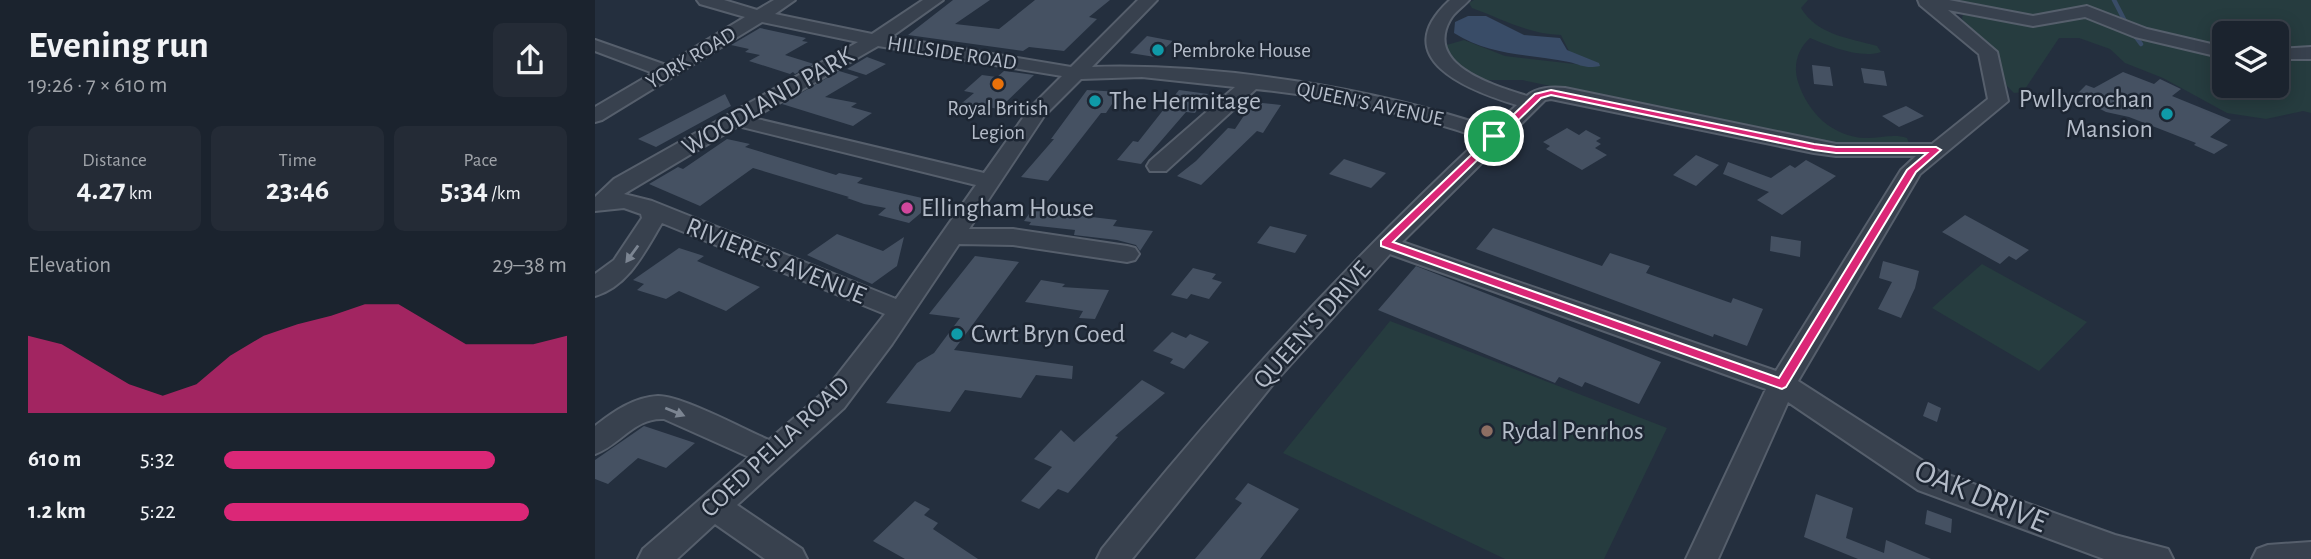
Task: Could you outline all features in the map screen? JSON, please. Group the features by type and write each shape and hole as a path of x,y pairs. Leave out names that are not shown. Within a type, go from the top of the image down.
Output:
{"street":[{"name":"HILLSIDE ROAD","path":"706,0 759,16 875,40 1076,73"},
{"name":"YORK ROAD","path":"595,116 786,0"},
{"name":"WOODLAND PARK","path":"599,204 622,184 875,40 934,0"},
{"name":"COED PELLA ROAD","path":"654,559 834,400 901,311 987,181 1037,112 1149,0"},
{"path":"1460,0 1441,20 1434,44 1442,62 1464,79 1530,103"},
{"path":"1924,1 2033,21 2087,11 2130,28 2212,49"},
{"path":"1702,559 1782,384 1912,170 1998,101 1990,62 1972,48 1971,38 1924,1"},
{"path":"595,45 668,72"},
{"path":"2289,54 2311,53"},
{"name":"QUEEN'S AVENUE","path":"1076,73 1142,71 1303,88 1442,118 1494,136"},
{"path":"1159,166 1252,82"},
{"name":"QUEEN'S DRIVE","path":"1113,559 1182,470 1385,244 1538,96 1565,94 1836,150 1936,150"},
{"path":"734,119 987,181"},
{"name":"RIVIERE'S AVENUE","path":"599,204 639,202 651,210 901,311"},
{"path":"595,287 623,266 653,218 651,210"},
{"path":"950,236 1013,237 1127,254"},
{"name":"OAK DRIVE","path":"1385,244 1782,384 1930,481 2115,549 2158,559"},
{"path":"595,442 635,412 652,405 667,408 773,455"},
{"path":"714,506 791,559"},
{"path":"2268,559 2311,556"}],"green space":[{"path":"1474,0 1808,0 1801,8 1816,24 1845,38 1877,46 1881,52 1854,53 1810,38 1799,53 1796,70 1798,82 1808,104 1823,121 1842,133 1864,138 1902,137 1907,138 1909,143 1856,146 1825,143 1522,80 1464,80 1436,48 1464,40 1505,56 1592,66 1570,53 1561,35 1526,29 1472,8 1469,3"},
{"path":"1921,0 2311,0 2311,53 2289,54 2289,21 2212,21 2212,49 2141,33 2087,11 2033,21"},
{"path":"1963,14 2036,24 2088,16 2169,45 2212,54 2212,98 2289,98 2289,59 2311,58 2311,113 2303,111 2266,119 2227,113 2163,78 2125,63 2110,49 2079,38 2059,38 2023,92 2014,93 2007,86 1995,53 1962,19"},
{"path":"1982,264 2087,322 2039,371 1932,308"},
{"path":"1390,321 1667,428 1604,559 1505,559 1283,453"}],"water":[{"path":"1468,16 1486,16 1524,35 1560,38 1567,50 1599,63 1600,66 1587,67 1510,53 1468,41 1454,33 1455,22"}],"building":[{"path":"953,0 990,0 955,24 999,29 1035,0 1110,0 1089,17 1097,19 1064,51 1029,47 1023,51 908,35"},
{"path":"760,28 806,38 802,41 808,42 785,55 814,64 790,74 749,61 760,55 731,45"},
{"path":"1147,36 1173,41 1155,57 1130,53"},
{"path":"867,57 886,64 866,75 847,69"},
{"path":"1812,65 1830,67 1833,86 1814,84"},
{"path":"1861,68 1884,71 1887,86 1864,83"},
{"path":"839,71 859,77 825,97 857,103 851,107 872,113 853,126 782,104"},
{"name":"Royal British Legion","path":"1004,71 1034,75 999,109 962,103 974,93 964,91 982,75 997,77"},
{"name":"Pwllycrochan Mansion","path":"2123,72 2154,84 2160,79 2181,89 2172,96 2231,120 2210,137 2228,145 2214,154 2194,145 2196,143 2129,117 2106,112 2075,96 2086,85 2094,88"},
{"path":"1087,90 1120,92 1106,113 1101,113 1048,181 1021,177 1054,139 1051,139"},
{"path":"1179,90 1208,94 1195,113 1186,112 1141,164 1117,160 1133,141 1138,142"},
{"path":"725,94 731,106 656,147 638,139"},
{"path":"1253,102 1281,105 1263,133 1257,131 1201,185 1177,176 1228,128 1235,129"},
{"path":"1906,106 1924,116 1899,127 1882,116"},
{"path":"1567,128 1579,135 1586,130 1601,138 1596,141 1601,144 1595,148 1607,155 1582,170 1546,149 1550,146 1543,142"},
{"path":"727,139 750,144 745,147 836,175 839,173 863,178 857,183 935,201 909,223 878,215 886,208 864,204 753,168 700,206 649,184 678,167 683,169"},
{"path":"1696,155 1719,165 1696,186 1673,175"},
{"path":"1344,159 1386,173 1371,188 1329,174"},
{"path":"1806,160 1836,176 1782,215 1757,200 1769,192 1723,174 1728,162 1771,178 1790,165 1795,168"},
{"path":"1036,204 1063,206 1058,213 1117,220 1113,226 1153,231 1140,251 1136,245 1117,240 1074,235 1075,230 1029,225 1031,222 1024,221"},
{"path":"1965,215 2029,250 2016,260 2009,256 2000,264 1942,232"},
{"path":"1270,226 1307,235 1295,253 1257,243"},
{"path":"1493,228 1602,266 1610,253 1650,266 1646,273 1731,303 1733,298 1763,309 1747,346 1714,334 1713,337 1476,249"},
{"path":"837,234 883,251 904,237 897,266 872,284 807,255"},
{"path":"1771,236 1801,241 1800,257 1770,251"},
{"path":"679,248 704,256 697,261 760,287 726,311 679,291 666,299 637,290 644,284 633,280"},
{"name":"Cwrt Bryn Coed","path":"975,256 1019,262 954,350 1073,366 1072,379 1036,375 1021,398 965,390 950,412 886,403 917,363 934,353 960,318 929,314"},
{"path":"1883,261 1919,271 1915,288 1901,318 1878,309 1892,282 1879,278"},
{"path":"1416,266 1661,362 1639,404 1585,382 1582,387 1559,377 1555,383 1378,310"},
{"path":"1193,268 1216,274 1212,279 1222,282 1209,299 1191,294 1187,299 1171,295"},
{"path":"1041,280 1065,284 1062,287 1109,290 1095,319 1079,318 1083,311 1025,302"},
{"path":"1172,332 1186,338 1190,334 1209,342 1184,369 1170,363 1173,359 1153,351"},
{"path":"1142,380 1165,393 1115,436 1118,437 1068,493 1058,489 1039,509 1021,501 1052,467 1034,459 1061,430 1074,442"},
{"path":"1928,402 1941,408 1937,422 1923,416"},
{"path":"644,426 695,443 666,468 638,458 608,484 595,479 595,460"},
{"path":"1248,483 1299,509 1260,559 1195,559 1242,503 1235,499"},
{"path":"1816,494 1853,508 1846,538 1884,553 1886,540 1931,559 1858,559 1804,537"},
{"path":"915,501 930,509 924,515 938,523 933,529 978,559 905,559 873,541"},
{"path":"1927,510 1952,519 1951,533 1925,524"}],"waterway":[{"path":"2114,0 2127,25"},
{"path":"2133,33 2141,44"}],"place":[{"name":"Pembroke House","path":"1158,50"},
{"name":"Royal British Legion","path":"998,84"},
{"name":"The Hermitage","path":"1095,101"},
{"name":"Pwllycrochan Mansion","path":"2167,114"},
{"name":"Ellingham House","path":"907,208"},
{"name":"Cwrt Bryn Coed","path":"957,334"},
{"name":"Rydal Penrhos","path":"1487,431"}],"route":[{"path":"1551,93 1814,147 1836,150 1936,150 1912,170 1782,384 1385,244 1494,136 1538,96 1551,93"}]}
